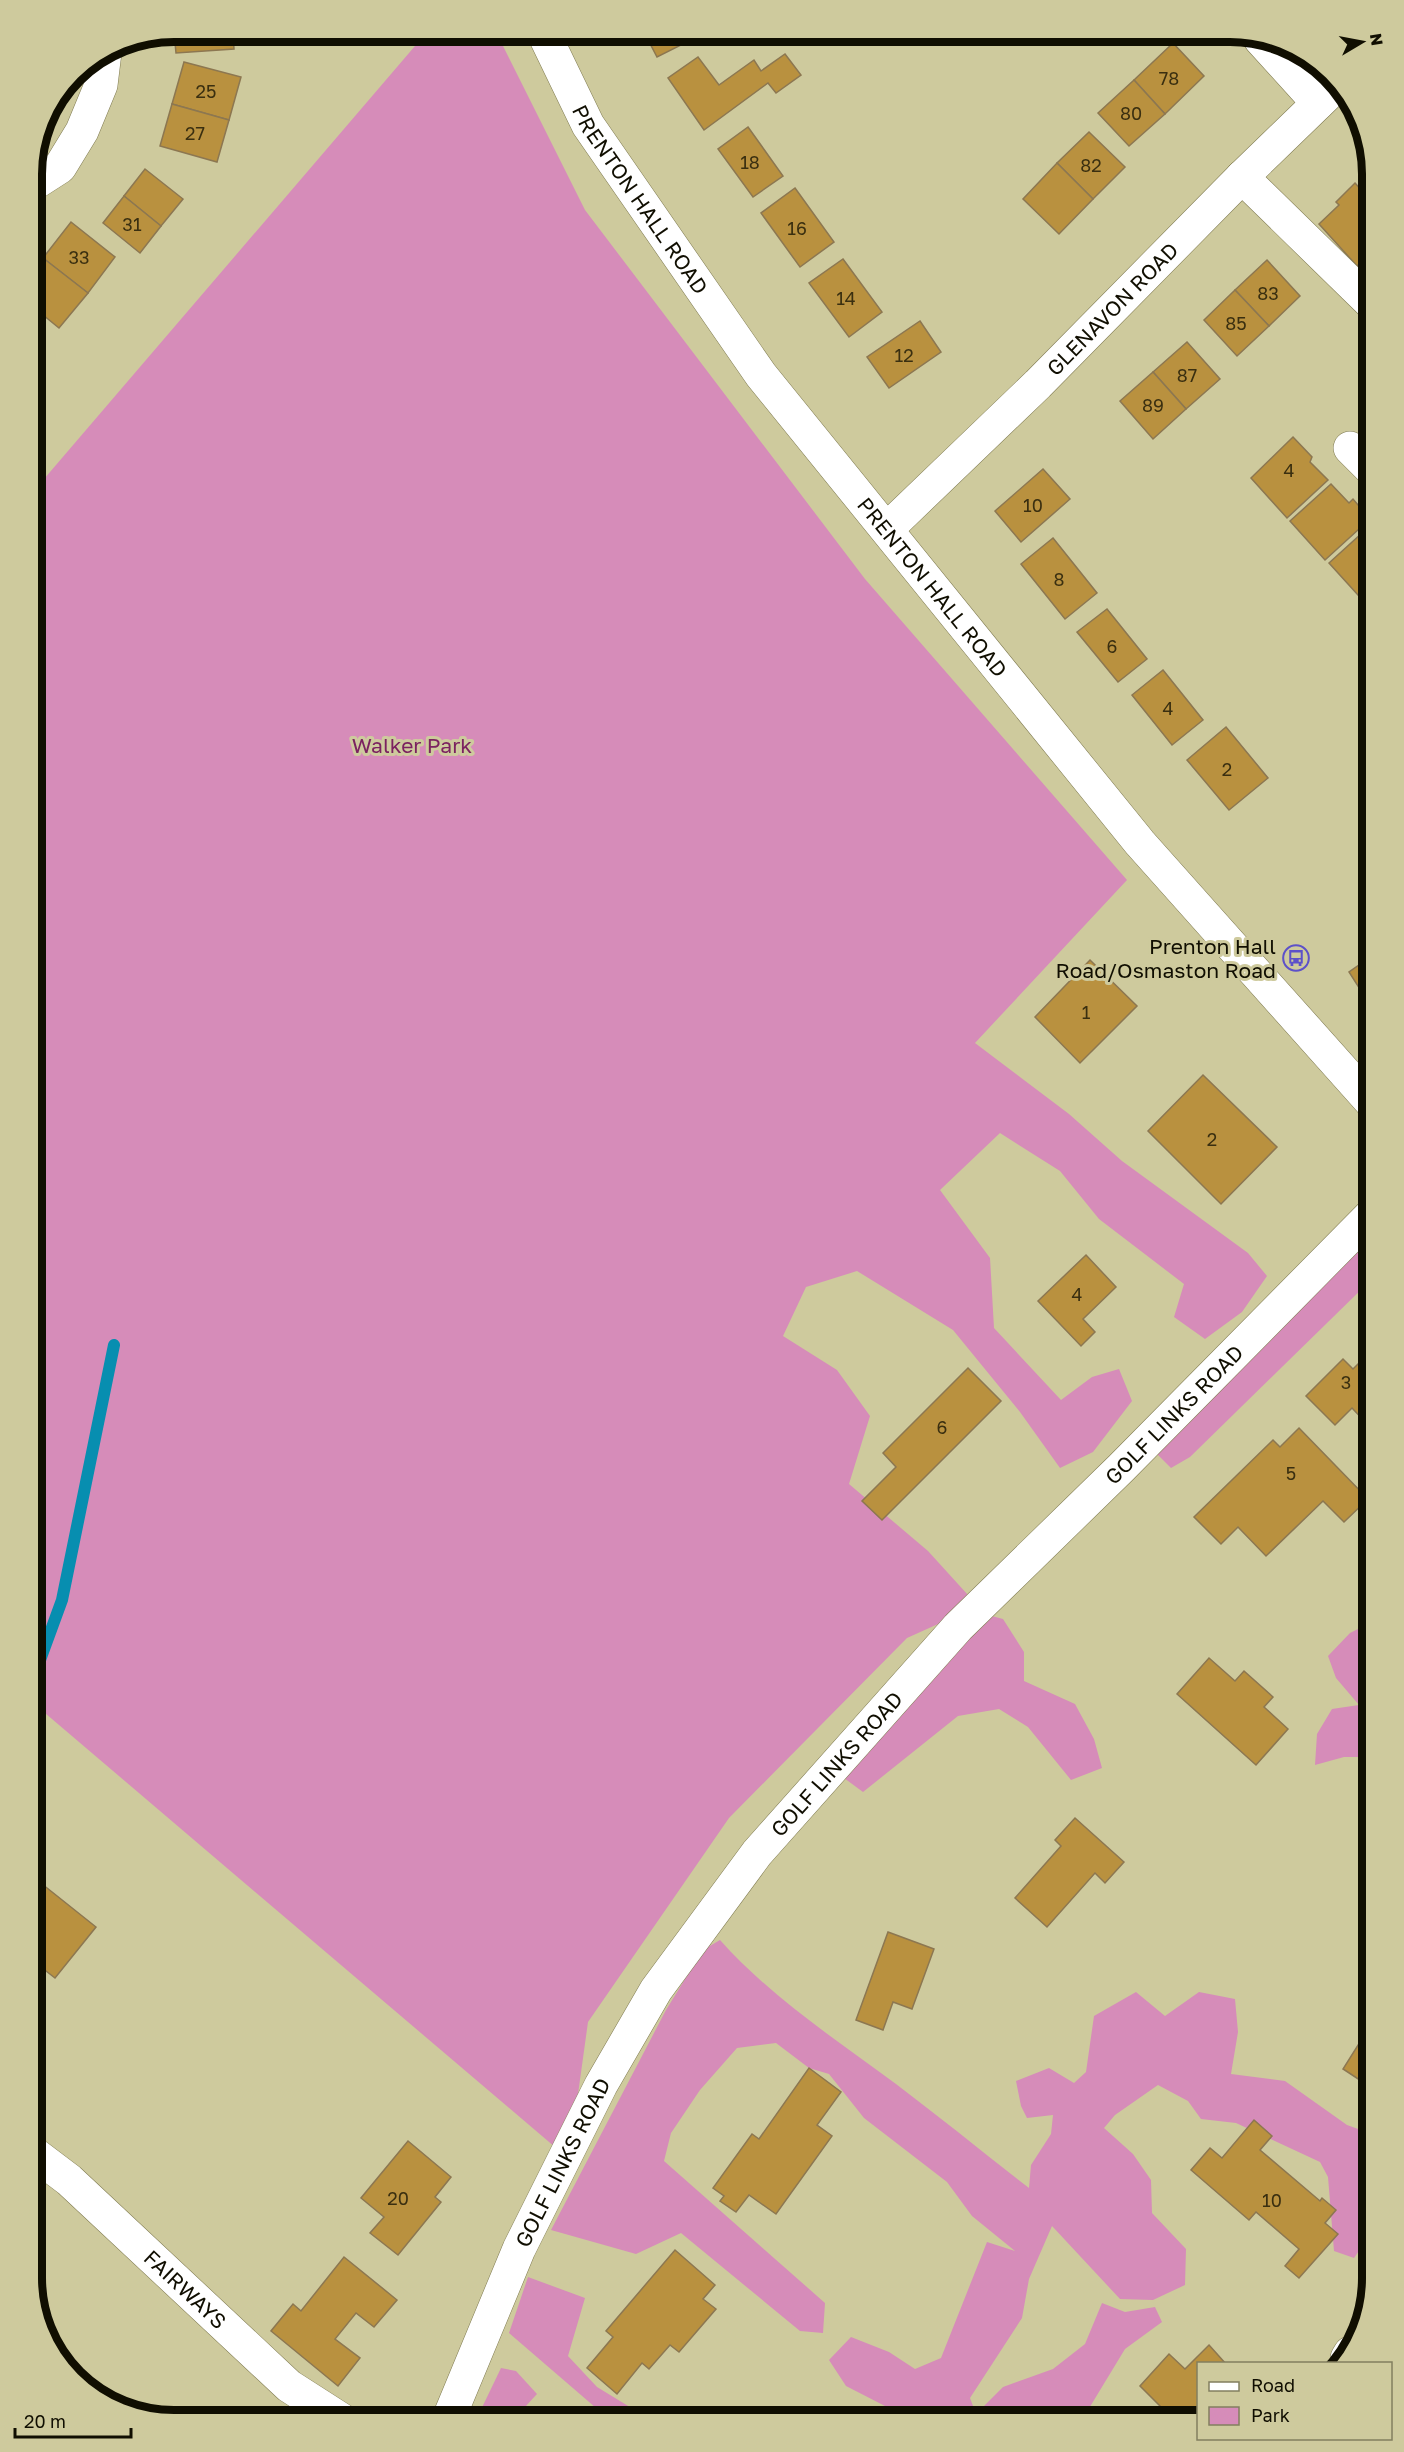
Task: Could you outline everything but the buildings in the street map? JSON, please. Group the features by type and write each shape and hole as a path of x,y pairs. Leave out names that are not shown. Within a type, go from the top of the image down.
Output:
{"street":[{"name":"PRENTON HALL ROAD","path":"548,42 595,135 761,375 1140,843 1362,1092"},
{"path":"1272,49 1327,95"},
{"path":"42,179 60,167 82,131 101,85 104,62"},
{"name":"GLENAVON ROAD","path":"887,529 1038,384 1242,177 1327,95"},
{"path":"1242,177 1362,294"},
{"name":"GOLF LINKS ROAD","path":"451,2410 519,2248 601,2085 656,1990 757,1853 958,1627 1121,1468 1362,1224"},
{"name":"FAIRWAYS","path":"42,2160 76,2187 289,2386 326,2410"}],"green space":[{"name":"Walker Park","path":"418,42 501,42 585,210 865,579 1127,880 975,1043 1069,1114 1122,1161 1248,1253 1267,1276 1242,1312 1205,1339 1174,1317 1184,1284 1099,1219 1060,1171 1000,1133 940,1190 990,1258 994,1328 1061,1400 1092,1377 1119,1369 1132,1401 1093,1452 1060,1468 1020,1412 953,1330 857,1271 806,1287 783,1336 837,1370 870,1416 849,1484 928,1551 978,1606 907,1638 729,1818 588,2022 569,2159 42,1711 42,481"},
{"path":"1362,1246 1362,1289 1190,1457 1171,1468 1157,1454"},
{"path":"988,1615 1003,1619 1024,1652 1024,1681 1075,1704 1094,1739 1102,1768 1071,1780 1028,1727 999,1709 958,1716 863,1792 844,1778"},
{"path":"1362,1627 1362,1757 1344,1757 1315,1765 1317,1734 1332,1709 1359,1705 1336,1678 1328,1656 1350,1633"},
{"path":"720,1940 782,1999 1029,2188 1031,2165 1051,2134 1053,2115 1027,2118 1021,2106 1016,2081 1049,2068 1074,2083 1086,2072 1094,2016 1136,1992 1165,2016 1199,1992 1235,1999 1238,2032 1231,2074 1285,2081 1347,2125 1362,2130 1362,2246 1354,2258 1334,2251 1328,2177 1320,2162 1236,2123 1201,2119 1188,2101 1158,2085 1115,2115 1104,2128 1133,2154 1151,2180 1152,2213 1186,2249 1185,2285 1153,2300 1120,2299 1052,2226 1029,2279 1022,2318 970,2398 974,2410 889,2410 846,2386 829,2360 851,2337 889,2352 915,2369 941,2358 987,2242 1015,2251 972,2216 947,2182 864,2118 829,2074 809,2068 776,2043 737,2048 700,2090 671,2133 664,2161 825,2303 823,2333 800,2331 681,2233 636,2254 551,2230 666,2010 703,1950"},
{"path":"528,2277 585,2298 568,2356 597,2387 635,2410 598,2410 509,2333"},
{"path":"1102,2303 1125,2312 1155,2307 1162,2322 1125,2349 1088,2410 980,2410 1003,2387 1053,2369 1085,2344"},
{"path":"501,2368 516,2371 537,2394 522,2410 481,2410"}],"waterway":[{"path":"42,1655 62,1600 114,1345"}],"place":[{"name":"Prenton Hall Road/Osmaston Road","path":"1296,958"}]}
